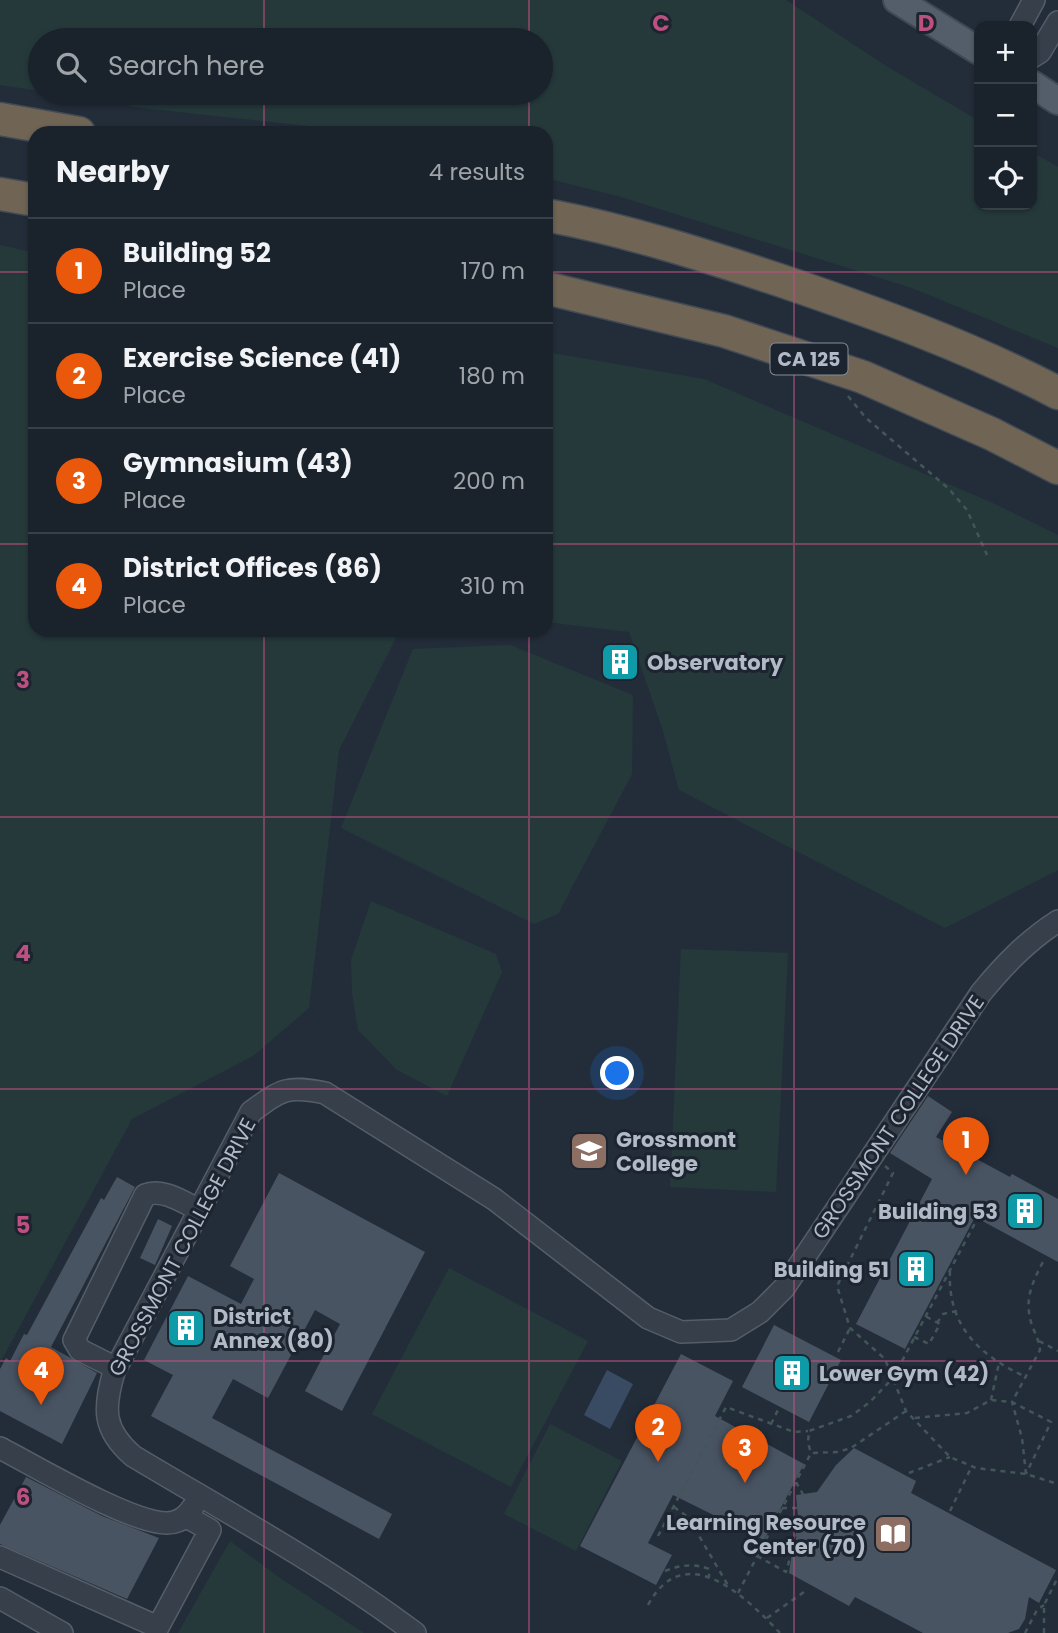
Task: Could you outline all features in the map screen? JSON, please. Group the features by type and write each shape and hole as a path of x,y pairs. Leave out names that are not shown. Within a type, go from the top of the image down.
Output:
{"highway":[{"path":"0,119 40,126"},
{"path":"0,194 28,199"},
{"path":"553,216 585,222 704,255 887,316 1058,393"},
{"name":"CA 125","path":"553,290 724,331 863,377 992,434 1058,468"}],"main road":[{"path":"897,0 974,48"},
{"path":"1037,87 1058,101"}],"street":[{"path":"1023,21 1034,0"},
{"path":"1037,54 1058,22"},
{"name":"GROSSMONT COLLEGE DRIVE","path":"415,1633 374,1602 133,1456 118,1443 107,1424 108,1390 116,1368 251,1112 281,1090 303,1088 325,1093 494,1199 648,1318 681,1332 731,1330 760,1312 784,1287 981,993 1006,962 1035,936 1058,921"},
{"path":"116,1368 80,1350 74,1340 145,1195 154,1192 168,1195 199,1210"},
{"path":"0,1448 110,1504 151,1520 170,1523 187,1517 200,1496"},
{"path":"0,1557 158,1627 210,1530 187,1517"},
{"path":"0,1598 62,1633"}],"path":[{"path":"844,391 866,418 949,489 967,510 987,555"},
{"path":"872,1155 893,1173 837,1286 850,1328 885,1359 906,1411 950,1457 972,1466 1026,1475 1058,1484"},
{"path":"658,1536 726,1408 793,1432 809,1431 842,1420 861,1410 884,1389 893,1378 975,1223"},
{"path":"1026,1475 1022,1438 1012,1402 1040,1350 1030,1320 1028,1304 1030,1289 1044,1260"},
{"path":"950,1268 957,1311 976,1346 999,1363 1026,1377"},
{"path":"937,1323 943,1314 957,1311"},
{"path":"914,1337 929,1344 940,1324 925,1316"},
{"path":"838,1352 850,1328"},
{"path":"1039,1341 1058,1351"},
{"path":"991,1400 999,1363"},
{"path":"913,1418 967,1413 991,1400 1012,1402 1051,1422 1026,1475"},
{"path":"771,1424 779,1408"},
{"path":"811,1453 838,1452 851,1448 906,1411"},
{"path":"738,1593 811,1453 809,1431"},
{"path":"909,1473 950,1457"},
{"path":"950,1511 972,1466"},
{"path":"796,1482 804,1496"},
{"path":"673,1507 688,1517 729,1587"},
{"path":"782,1508 797,1508"},
{"path":"757,1556 786,1572 800,1523"},
{"path":"665,1571 684,1565 701,1566 709,1569 709,1577"},
{"path":"648,1605 663,1584 676,1577 690,1574 709,1577 738,1593 780,1633"},
{"path":"1026,1633 1058,1577"},
{"path":"766,1618 804,1591"},
{"path":"1044,1605 1045,1633"}],"green space":[{"path":"0,0 786,0 883,64 974,118 974,210 1037,210 1037,155 1058,167 1058,348 912,288 618,196 553,180 553,126 309,126 123,105 553,105 553,28 28,28 28,89 0,85"},
{"path":"0,245 28,251 28,637 396,637 339,750 309,1008 253,1056 132,1119 0,1363"},
{"path":"553,353 704,379 995,504 1058,535 1058,870 945,928 679,790 662,728 629,632 553,623"},
{"path":"510,645 633,695 632,774 558,914 534,924 341,828 413,649"},
{"path":"371,901 496,954 502,972 447,1096 397,1070 358,1030 352,993 351,960"},
{"path":"681,949 788,953 776,1192 670,1187"},
{"path":"449,1268 588,1341 511,1487 372,1414"},
{"path":"550,1424 622,1461 576,1551 504,1514"},
{"path":"230,1541 280,1578 364,1633 178,1633"}],"water":[{"path":"607,1370 633,1384 610,1429 584,1415"}],"building":[{"path":"624,648 630,665 615,670 609,654"},
{"path":"928,1096 952,1112 936,1137 1010,1177 1012,1174 1058,1199 1058,1262 975,1217 905,1349 856,1324 932,1179 890,1153"},
{"path":"279,1173 425,1252 342,1411 305,1391 340,1324 315,1310 268,1398 233,1379 212,1418 392,1514 379,1539 151,1416 173,1375 144,1360 188,1276 241,1304 254,1279 230,1266"},
{"path":"117,1177 135,1187 51,1347 97,1373 62,1444 0,1411 0,1369 6,1358 10,1361 24,1334 27,1335 101,1198 104,1200"},
{"path":"158,1219 172,1226 155,1265 140,1258"},
{"name":"Lower Gym (42)","path":"774,1325 841,1360 809,1422 742,1387"},
{"path":"681,1354 733,1381 715,1416 804,1464 764,1540 673,1495 648,1543 672,1555 656,1585 580,1546"},
{"name":"Learning Resource Center (70)","path":"854,1448 916,1481 911,1493 1056,1570 1039,1603 1029,1597 1025,1619 1019,1629 1008,1633 923,1633 855,1597 849,1606 789,1573 793,1546 802,1523 798,1517 796,1495 817,1492 836,1465"},
{"path":"26,1477 102,1516 159,1538 127,1599 0,1544 0,1525"}],"place":[{"name":"Observatory","path":"620,662"},
{"name":"Grossmont College","path":"589,1151"},
{"name":"Building 52","path":"966,1175"},
{"name":"Building 53","path":"1025,1211"},
{"name":"Building 51","path":"916,1269"},
{"name":"District Annex (80)","path":"186,1328"},
{"name":"Lower Gym (42)","path":"792,1373"},
{"name":"District Offices (86)","path":"41,1405"},
{"name":"Exercise Science (41)","path":"658,1462"},
{"name":"Gymnasium (43)","path":"745,1483"},
{"name":"Learning Resource Center (70)","path":"893,1534"}]}
